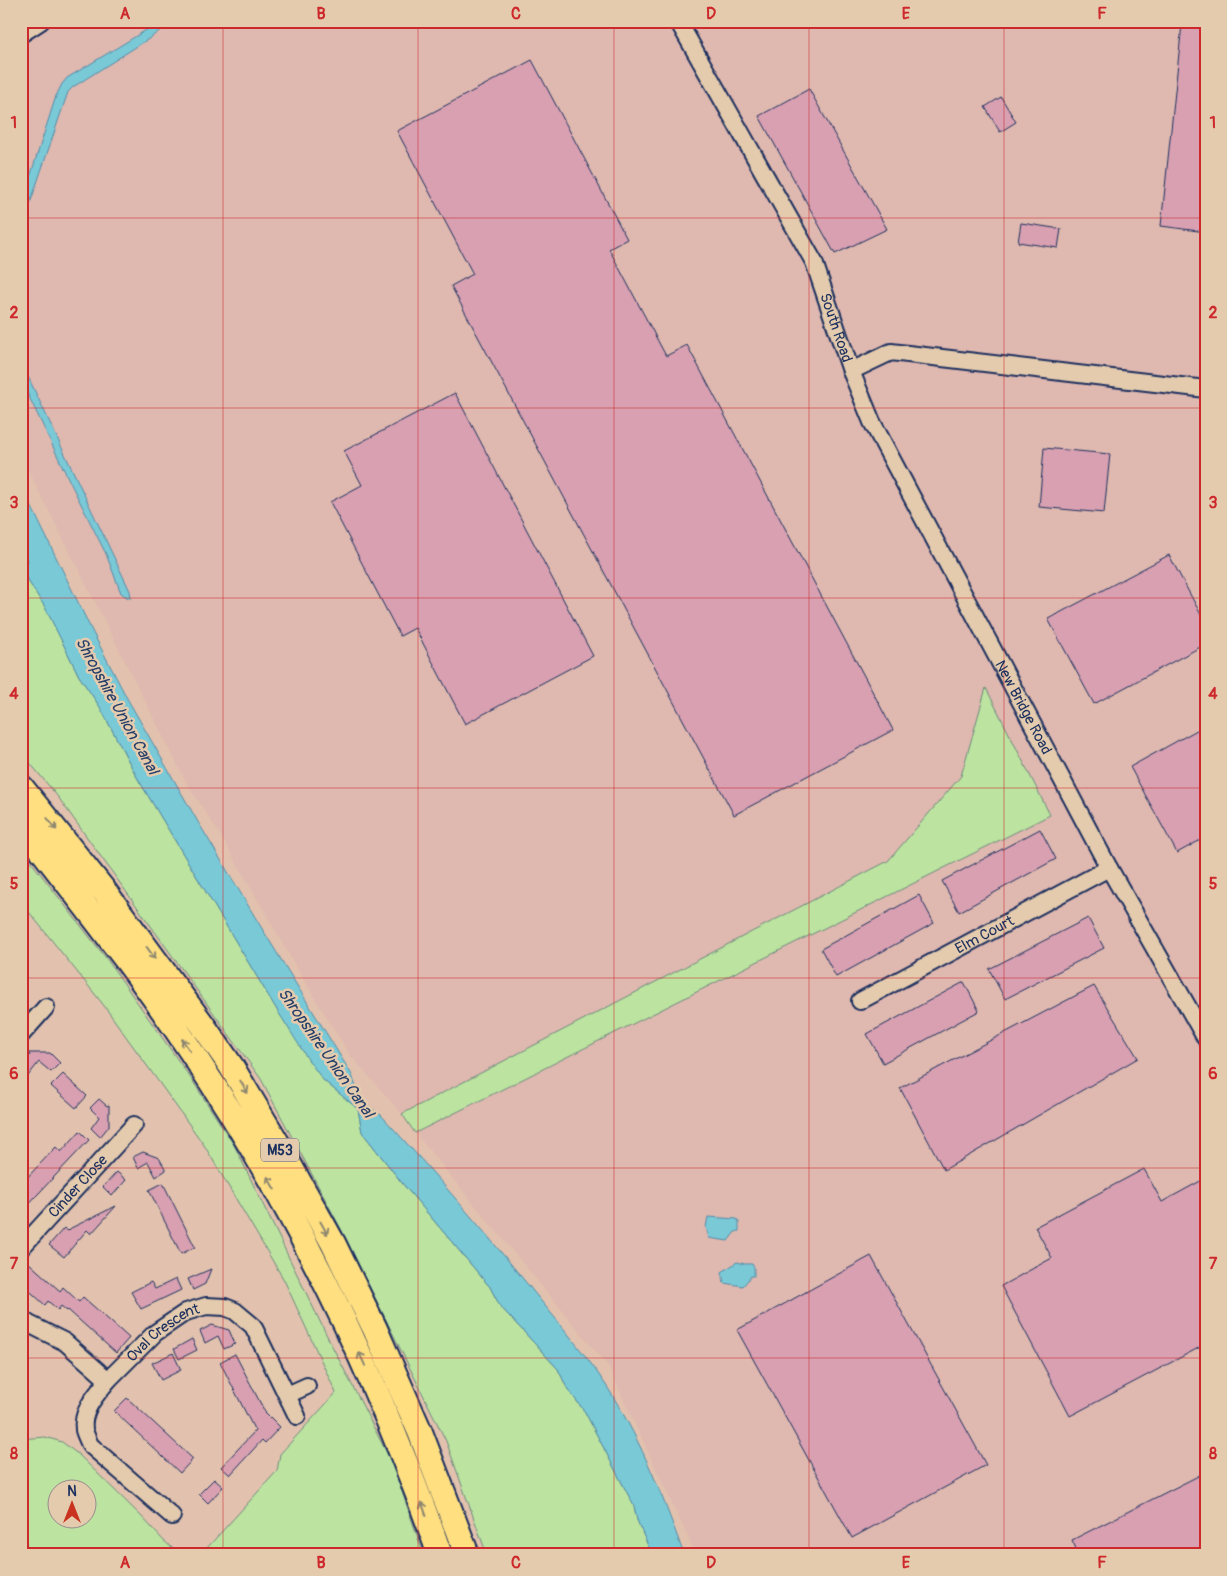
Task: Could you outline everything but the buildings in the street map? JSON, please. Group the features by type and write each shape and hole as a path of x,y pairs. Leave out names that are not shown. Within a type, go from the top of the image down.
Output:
{"highway":[{"name":"M53","path":"21,786 105,892 202,1024 231,1066 280,1148 333,1243 375,1329 420,1432 467,1555"},
{"name":"M53","path":"21,823 138,975 231,1113 283,1202 309,1249 381,1399 419,1494 440,1555"}],"street":[{"path":"21,34 41,21"},
{"name":"South Road","path":"678,21 814,262 851,371 891,352 1206,389"},
{"name":"New Bridge Road","path":"851,371 872,422 1109,868 1206,1039"},
{"name":"Elm Court","path":"860,1001 1109,868"},
{"path":"21,1035 46,1007"},
{"name":"Cinder Close","path":"21,1248 134,1125"},
{"name":"Oval Crescent","path":"172,1516 90,1445 84,1430 85,1416 91,1400 108,1380 155,1333 186,1312 206,1306 225,1307 235,1311 253,1326 297,1416"},
{"path":"21,1318 65,1342 108,1380"},
{"path":"287,1394 307,1386"}],"shaded area":[{"path":"21,21 1206,21 1206,1555 696,1555 608,1366 415,1133 402,1114 350,1055 299,972 224,841 187,784 21,456"}],"green space":[{"path":"21,551 28,560 23,573 45,607 79,676 100,707 138,779 277,1010 323,1080 358,1109 362,1132 402,1183 490,1287 500,1306 558,1369 567,1388 585,1412 634,1506 637,1520 652,1555 487,1555 446,1441 340,1227 261,1079 58,797 21,752"},
{"path":"986,688 1050,815 415,1133 402,1114 888,861 961,776"},
{"path":"21,849 106,958 192,1080 234,1145 330,1342 392,1463 424,1555 211,1555 206,1549 277,1471 280,1454 336,1393 284,1280 204,1145 102,1003 21,902"},
{"path":"45,1437 62,1442 79,1455 180,1555 26,1555 27,1501 21,1439"}],"water":[{"path":"161,21 169,21 166,26 150,38 68,92 21,230 21,205 56,96 62,84 67,78"},
{"path":"21,362 130,591 131,598 121,593 106,554 21,380"},
{"name":"Shropshire Union Canal","path":"21,485 128,700 198,822 352,1075 359,1093 366,1103 381,1115 401,1137 480,1227 594,1368 611,1393 633,1432 660,1492 684,1555 652,1555 637,1520 634,1506 585,1412 567,1388 558,1369 500,1306 490,1287 402,1183 362,1132 358,1109 323,1080 277,1010 138,779 100,707 79,676 45,607 23,573 28,560 21,551"},
{"path":"708,1217 737,1219 739,1231 735,1232 728,1241 709,1238 706,1227"},
{"path":"737,1262 752,1264 754,1267 754,1276 751,1276 743,1286 724,1283 722,1272"}]}
